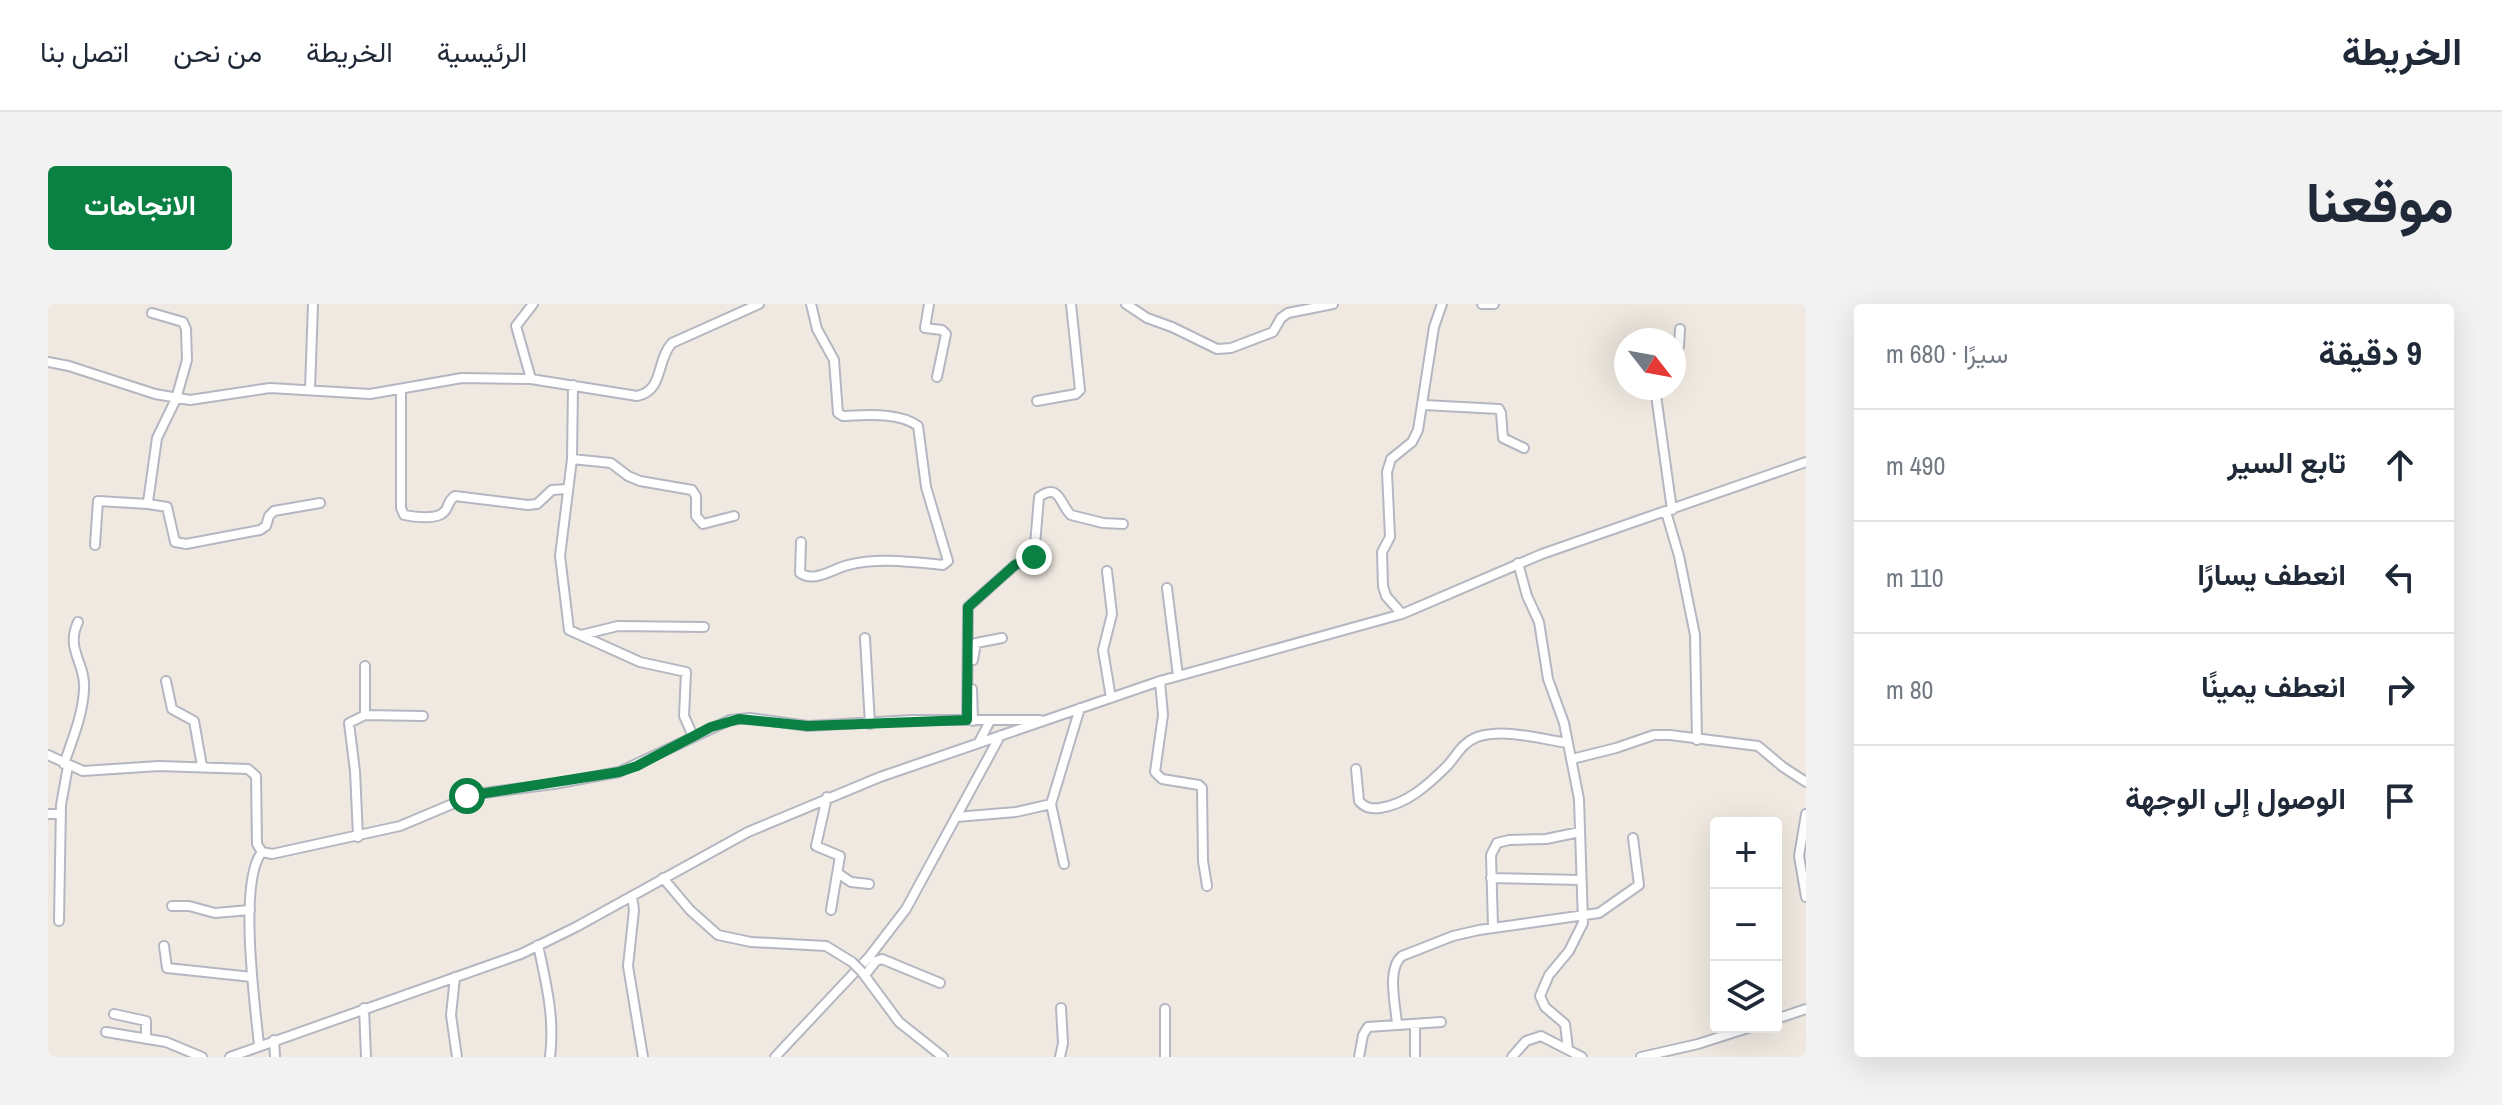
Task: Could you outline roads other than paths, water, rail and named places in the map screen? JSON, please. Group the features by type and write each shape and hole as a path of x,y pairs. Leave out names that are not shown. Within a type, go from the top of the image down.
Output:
{"street":[{"path":"310,389 313,304"},
{"path":"531,379 516,326 533,304"},
{"path":"48,362 176,399 204,399 270,388 370,394 462,378 531,379 630,396 645,394 654,387 664,354 672,343 759,304"},
{"path":"801,542 800,573 805,576 819,576 862,563 902,560 943,565 948,561 926,487 918,426 911,421 887,416 843,416 838,413 836,367 817,329 811,304"},
{"path":"929,304 925,328 942,330 946,334 937,377"},
{"path":"1037,401 1076,394 1080,390 1071,304"},
{"path":"1126,304 1147,318 1172,327 1208,347 1224,350 1273,332 1288,313 1333,304"},
{"path":"1402,614 1386,596 1383,586 1382,552 1390,537 1387,472 1391,459 1415,437 1424,405 1434,327 1442,304"},
{"path":"1482,304 1494,304"},
{"path":"148,504 157,438 176,399 187,360 186,324 152,313"},
{"path":"573,385 572,459 560,543 568,626 573,633 640,662 686,672 684,716 693,736"},
{"path":"401,389 401,508 404,515 438,516 455,496 528,505 537,504 552,490 567,489"},
{"path":"1656,400 1669,511 1695,635 1697,740"},
{"path":"1424,405 1499,409 1503,438 1524,448"},
{"path":"572,459 611,463 640,481 692,490 696,496 697,519 703,524 734,516"},
{"path":"230,1057 496,964 632,896 748,832 827,797 1160,681 1402,614 1518,563 1806,462"},
{"path":"970,720 968,607 1015,565 1034,557 1039,497 1045,493 1055,493 1071,515 1103,523 1123,524"},
{"path":"95,545 98,501 167,507 173,539 186,544 260,530 266,526 274,511 320,503"},
{"path":"1518,563 1527,596 1539,622 1548,679 1568,743 1579,799 1584,915 1577,936 1549,975 1540,996 1545,1007 1565,1024 1568,1049"},
{"path":"1107,571 1112,614 1103,650 1111,698"},
{"path":"1167,588 1178,676"},
{"path":"59,921 62,793 84,692 83,669 73,648 78,622"},
{"path":"580,636 618,626 704,627"},
{"path":"865,638 870,724"},
{"path":"970,720 975,645 1002,638"},
{"path":"365,666 365,715"},
{"path":"166,681 172,709 194,721 202,766"},
{"path":"1160,681 1163,715 1155,772 1162,779 1202,788 1203,861 1207,886"},
{"path":"1064,864 1051,804 1080,708"},
{"path":"358,837 353,752 348,728 352,720 365,715 423,716"},
{"path":"262,852 291,851 400,826 476,794 578,781 619,772 723,722 739,719 793,725 1051,720"},
{"path":"979,742 990,721"},
{"path":"1356,769 1359,801 1366,808 1375,809 1409,798 1445,767 1464,745 1478,737 1498,732 1568,743"},
{"path":"1572,759 1654,735 1758,746 1806,782"},
{"path":"775,1057 869,957 906,909 1000,736"},
{"path":"48,755 66,765 89,771 159,766 248,769 256,776 257,844 262,852"},
{"path":"827,797 816,846 840,856 831,910"},
{"path":"956,817 1016,812 1051,804"},
{"path":"48,814 61,814"},
{"path":"1806,814 1799,856 1806,897"},
{"path":"1493,927 1493,847 1500,841 1546,839 1580,832"},
{"path":"1397,1025 1394,970 1397,960 1407,953 1453,936 1493,927 1599,913 1639,885 1633,838"},
{"path":"259,1045 252,977 250,910 254,864 262,852"},
{"path":"839,874 851,882 869,884"},
{"path":"663,878 697,918 718,935 751,942 826,946 852,962 864,973 899,1022 943,1057"},
{"path":"1491,878 1581,880"},
{"path":"632,896 634,910 628,966 643,1057"},
{"path":"172,906 181,904 215,913 250,910"},
{"path":"538,945 551,1006 550,1057"},
{"path":"164,946 167,968 252,977"},
{"path":"864,973 882,959 940,983"},
{"path":"455,977 451,1015 457,1057"},
{"path":"364,1008 366,1057"},
{"path":"1060,1057 1063,1043 1061,1008"},
{"path":"1165,1009 1165,1057"},
{"path":"1782,1017 1806,1009"},
{"path":"114,1014 146,1021 146,1039"},
{"path":"1359,1057 1366,1028 1441,1022"},
{"path":"1415,1025 1415,1057"},
{"path":"106,1032 185,1048 202,1057"},
{"path":"1641,1057 1732,1033"},
{"path":"1512,1057 1526,1041 1534,1037 1546,1037 1582,1057"},
{"path":"274,1040 275,1057"},
{"path":"1698,1044 1699,1057"}]}
